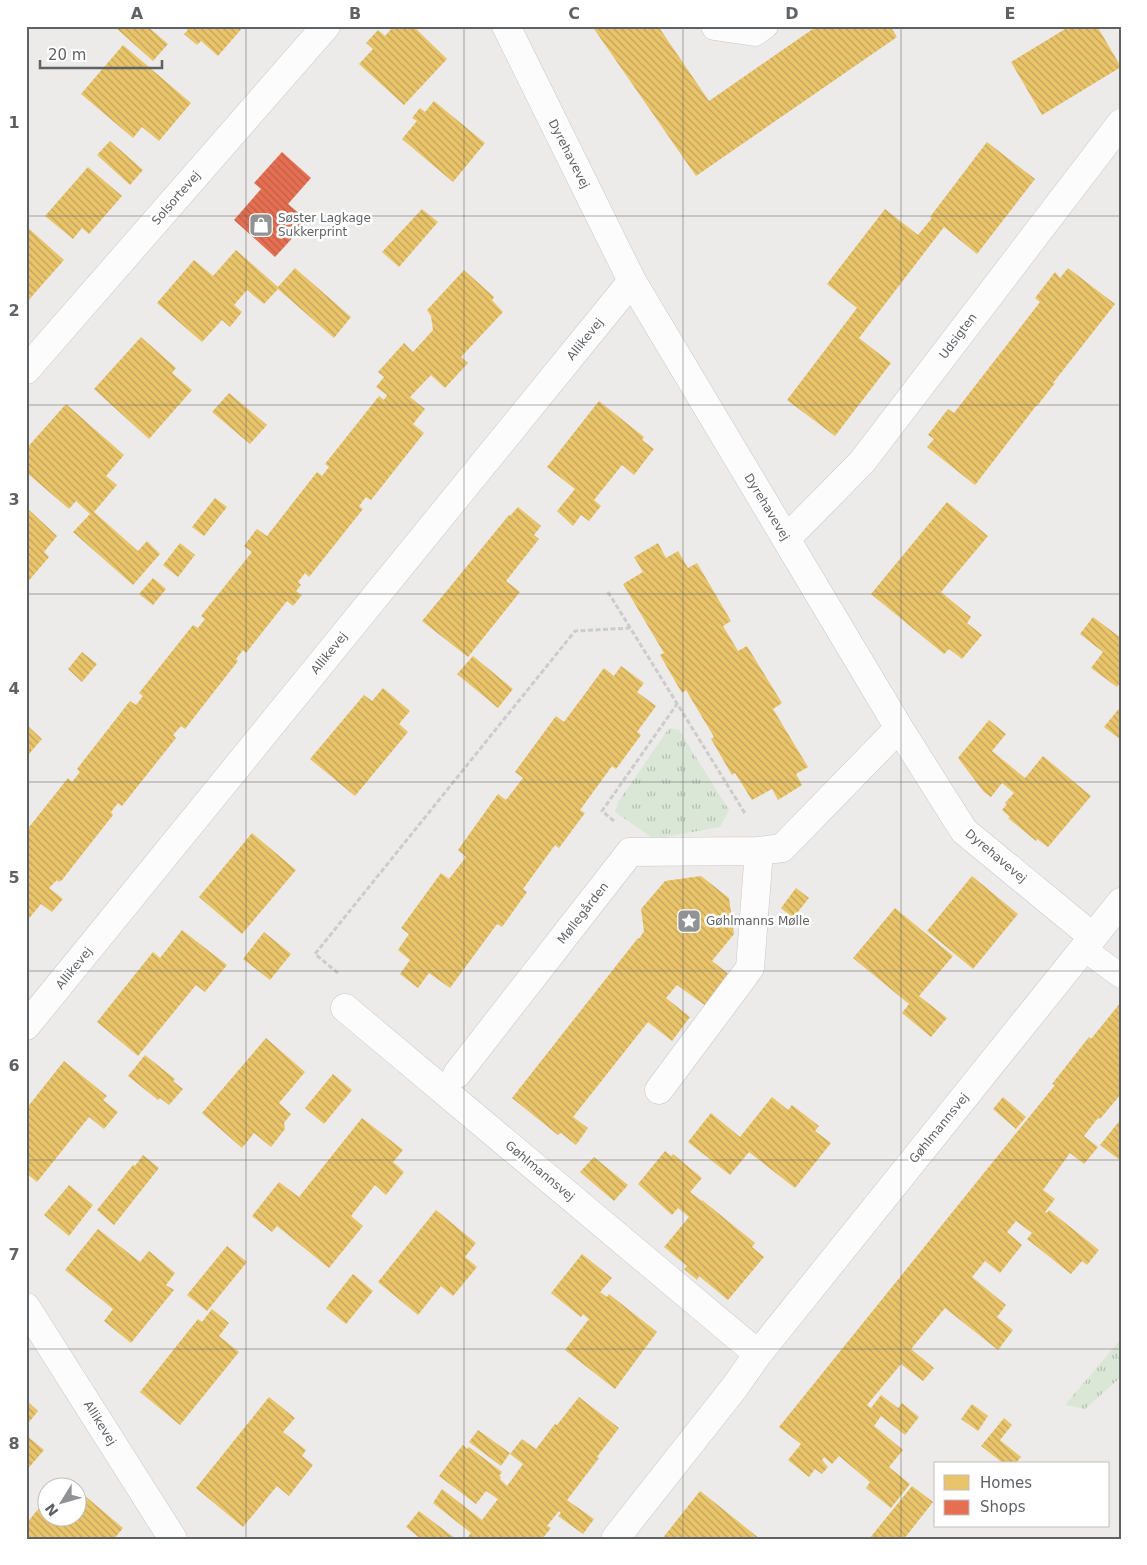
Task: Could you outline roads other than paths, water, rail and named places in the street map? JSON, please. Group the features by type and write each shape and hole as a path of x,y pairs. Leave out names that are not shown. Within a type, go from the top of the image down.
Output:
{"street":[{"name":"Solsortevej","path":"26,370 326,26"},
{"name":"Dyrehavevej","path":"506,26 632,281 899,728 964,831 1089,943"},
{"name":"Udsigten","path":"786,539 862,462 1121,124"},
{"name":"Allikevej","path":"26,1026 632,281"},
{"path":"659,1090 750,968 759,851 782,848 899,728"},
{"name":"Møllegården","path":"456,1074 630,852 759,851"},
{"name":"Gøhlmannsvej","path":"615,1539 758,1354 1121,902"},
{"name":"Gøhlmannsvej","path":"345,1008 758,1354"},
{"name":"Allikevej","path":"26,1308 173,1539"}],"lane":[{"path":"713,26 714,28 755,34 766,26"},
{"path":"1089,943 1121,976"}],"place":[{"name":"Søster Lagkage Sukkerprint","path":"261,225"},
{"name":"Gøhlmanns Mølle","path":"689,921"}]}
